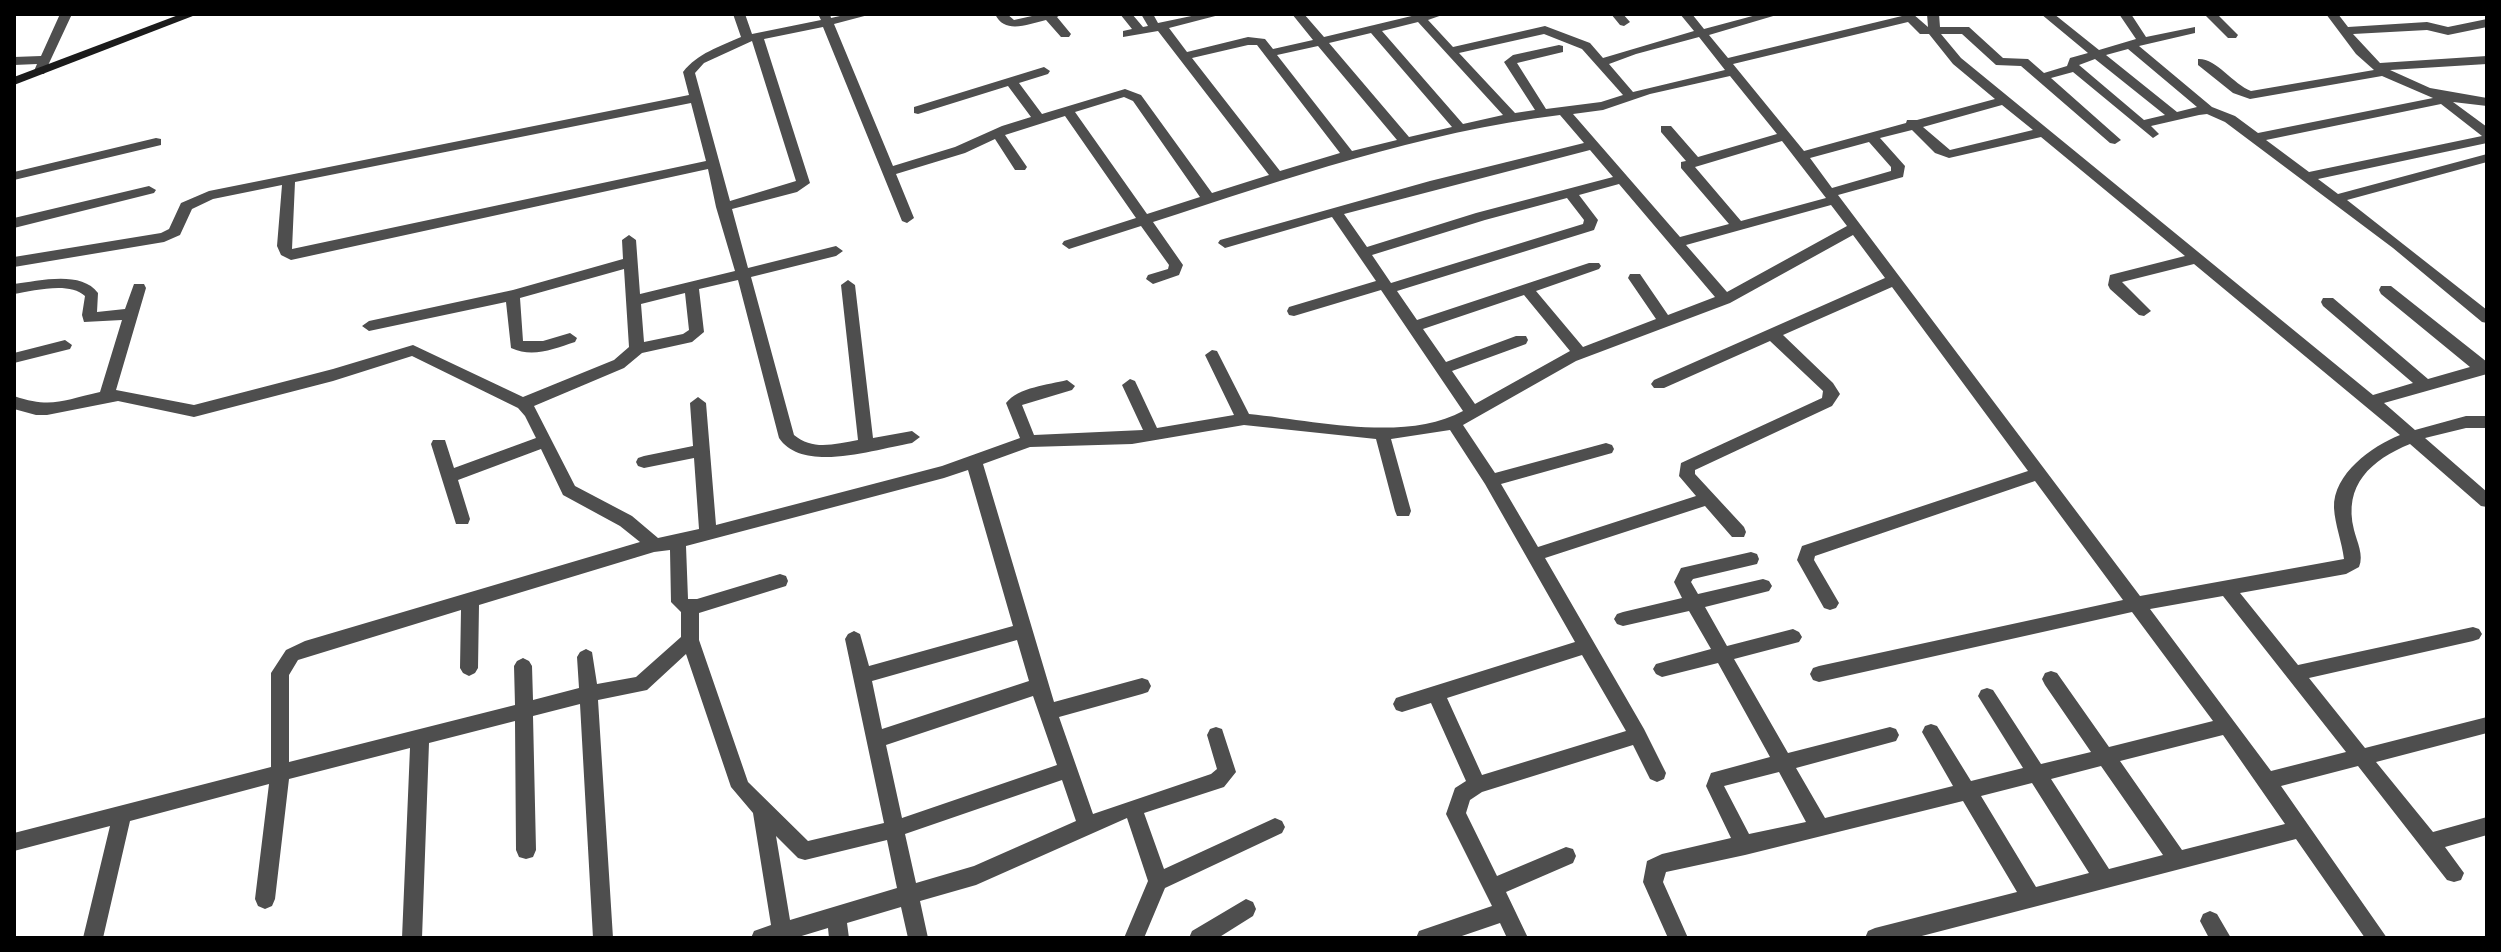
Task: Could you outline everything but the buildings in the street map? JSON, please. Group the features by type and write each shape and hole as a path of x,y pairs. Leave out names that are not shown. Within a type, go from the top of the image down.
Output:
{"street":[{"path":"42,66 66,14"},
{"path":"14,81 42,66 192,14"},
{"path":"723,207 792,189 803,183 752,38 739,14"},
{"path":"866,14 826,18 752,38 692,66 689,72 711,164 787,438 800,449 810,452 912,437"},
{"path":"1001,14 1003,19 1013,24 1052,15 1065,34"},
{"path":"1126,14 1133,33 1210,15"},
{"path":"1147,14 1184,56 1277,176"},
{"path":"1298,14 1406,142"},
{"path":"1271,53 1439,14"},
{"path":"1686,14 1832,197 2227,726 2377,938"},
{"path":"1600,63 1632,51 1774,14"},
{"path":"1865,14 1877,26"},
{"path":"1933,14 1934,32 1957,61 2371,401 2487,501"},
{"path":"2047,14 2174,116"},
{"path":"2125,14 2136,43 2208,110 2230,119 2487,318"},
{"path":"2210,14 2232,35"},
{"path":"2332,14 2380,70 2460,100 2487,102"},
{"path":"1069,244 1277,176 1349,156 1512,117 1603,106 1908,16 1920,28 1934,32 1965,30 2000,62 2024,62 2115,140"},
{"path":"826,18 907,218"},
{"path":"1420,18 1512,117"},
{"path":"2345,31 2427,26 2448,31 2487,23"},
{"path":"1374,29 1460,129"},
{"path":"1451,51 1545,30 1581,43 1631,97"},
{"path":"2074,68 2074,61 2191,30"},
{"path":"1184,56 1255,40 1271,53 1349,156"},
{"path":"1542,112 1510,62 1559,49"},
{"path":"2202,62 2237,90 2256,96 2380,70 2487,60"},
{"path":"14,61 42,66"},
{"path":"2042,77 2074,68"},
{"path":"2074,68 2147,129 2174,116 2208,110"},
{"path":"918,110 1044,71"},
{"path":"1011,81 1039,119"},
{"path":"2431,91 2487,136"},
{"path":"889,172 951,154 998,133 1116,94 1132,94 1208,198"},
{"path":"14,262 164,237 175,232 186,206 195,200 695,98"},
{"path":"1801,156 1912,123 2005,100"},
{"path":"2255,138 2443,100"},
{"path":"1067,110 1176,265 1174,272 1153,279"},
{"path":"1563,110 1725,299"},
{"path":"1912,123 1940,150 1949,154 2044,132"},
{"path":"1666,129 1694,161"},
{"path":"998,133 1020,167"},
{"path":"1738,226 1686,165 1785,136"},
{"path":"1675,243 1832,197 1898,174 1898,166 1871,136"},
{"path":"2306,177 2487,136"},
{"path":"14,176 156,142"},
{"path":"1225,243 1335,211 1592,145"},
{"path":"2335,199 2487,158"},
{"path":"289,179 284,246 291,255 711,164"},
{"path":"1363,253 1622,179"},
{"path":"14,223 149,190"},
{"path":"1294,311 1589,227 1591,220 1570,193"},
{"path":"1335,211 1473,414"},
{"path":"265,899 280,773 280,673 292,655 654,545 944,472 1029,441 1112,439 1244,419 1382,434 1454,423 1580,353 1725,299 1855,228"},
{"path":"629,240 637,349"},
{"path":"632,301 836,251"},
{"path":"2144,311 2115,285 2115,279 2197,258"},
{"path":"369,326 513,295 630,262"},
{"path":"1414,327 1594,266"},
{"path":"1635,278 1665,322"},
{"path":"1659,384 1894,280"},
{"path":"14,289 72,283 83,285 92,297 89,318 131,314"},
{"path":"848,285 866,445"},
{"path":"523,404 619,364 637,349 693,336 698,327 692,287"},
{"path":"106,396 139,288"},
{"path":"1527,289 1580,353"},
{"path":"2386,290 2484,369"},
{"path":"513,295 516,344 532,349 570,338"},
{"path":"2328,302 2425,385"},
{"path":"1738,532 1687,476 1687,467 1830,399 1828,387 1772,334"},
{"path":"1443,369 1521,340"},
{"path":"14,358 65,345"},
{"path":"16,408 47,409 106,396 135,396 165,408 194,411 333,375 413,350 523,404 531,412 569,490 626,521 654,545"},
{"path":"1212,355 1244,419"},
{"path":"2371,401 2484,369"},
{"path":"1130,385 1152,434"},
{"path":"1029,441 1014,403 1023,397 1067,386"},
{"path":"698,403 708,533"},
{"path":"1819,674 2136,604 2346,567 2353,562 2342,508 2344,494 2370,461 2386,448 2414,438 2470,420 2487,422"},
{"path":"1454,423 1491,480 1657,773"},
{"path":"1382,434 1403,511"},
{"path":"449,477 544,441"},
{"path":"439,444 462,519"},
{"path":"1491,480 1606,449"},
{"path":"644,462 702,450"},
{"path":"974,461 1039,686 1087,825"},
{"path":"1830,603 1805,560 1808,551 2038,474"},
{"path":"1534,555 1707,499"},
{"path":"678,541 680,602 690,607 780,581"},
{"path":"1751,559 1687,573 1682,582 1820,828"},
{"path":"1623,619 1763,586"},
{"path":"2228,590 2454,873"},
{"path":"469,668 470,601"},
{"path":"690,607 690,640 740,787 805,851 895,829 1067,770"},
{"path":"862,676 1023,631"},
{"path":"2295,673 2473,634"},
{"path":"1662,669 1793,637"},
{"path":"854,639 918,938"},
{"path":"14,842 524,710 641,684 690,640"},
{"path":"1402,704 1586,646"},
{"path":"586,657 603,938"},
{"path":"523,666 526,850"},
{"path":"2051,679 2178,860"},
{"path":"875,740 1039,686"},
{"path":"1048,712 1142,686"},
{"path":"1436,693 1477,785"},
{"path":"1987,696 2104,879"},
{"path":"2267,781 2487,725"},
{"path":"1678,938 1653,882 1654,868 1662,863 1967,793 2227,726"},
{"path":"1931,732 2032,898"},
{"path":"761,938 909,896 1002,865 1087,825 1224,777 1227,765 1216,735"},
{"path":"1518,938 1456,814 1462,794 1477,785 1638,735"},
{"path":"1745,846 1715,786 1718,779 1890,735"},
{"path":"412,938 420,737"},
{"path":"762,808 782,932"},
{"path":"1133,808 1158,881 1134,938"},
{"path":"93,938 122,815"},
{"path":"2429,842 2487,826"},
{"path":"1158,881 1275,827"},
{"path":"1875,938 1943,930 2032,898 2300,829"},
{"path":"1493,888 1566,856"},
{"path":"1199,938 1246,909"},
{"path":"1426,938 1505,912"},
{"path":"836,917 839,938"}]}
